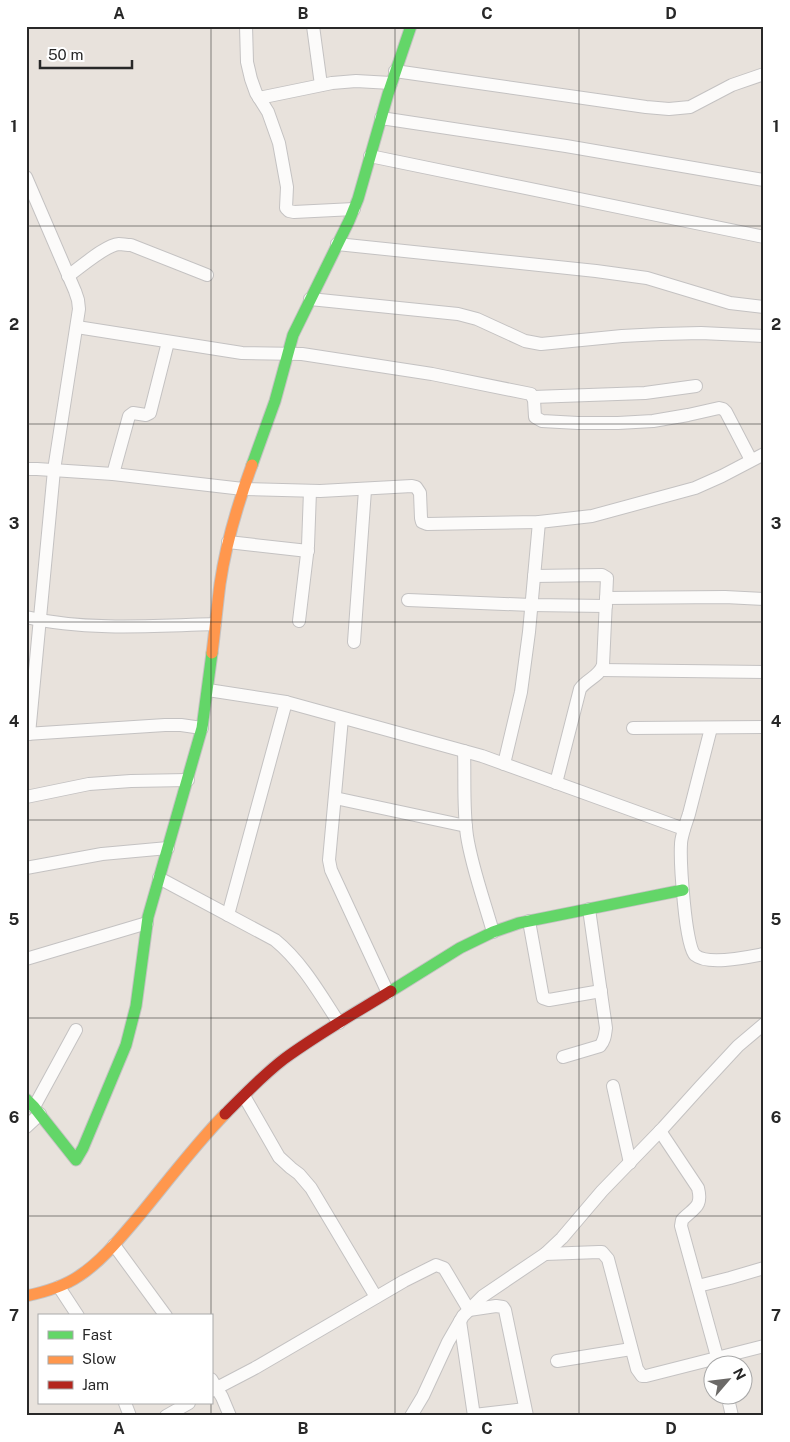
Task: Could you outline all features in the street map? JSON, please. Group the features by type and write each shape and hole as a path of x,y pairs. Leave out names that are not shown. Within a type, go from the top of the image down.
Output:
{"street":[{"path":"246,26 247,62 251,79 259,98 268,112 279,143 287,187 286,208 294,212 354,209"},
{"path":"313,26 321,85"},
{"path":"33,1107 76,1160 84,1148 126,1045 136,1006 147,922 202,728 220,583 228,542 244,489 275,401 293,335 354,209 393,77 411,26"},
{"path":"259,98 321,85 393,77 669,109 690,107 732,85 764,74"},
{"path":"381,118 566,146 764,180"},
{"path":"370,156 764,237"},
{"path":"26,177 78,300 79,309 54,470 28,734 165,725 202,728"},
{"path":"68,276 102,251 119,244 130,245 207,275"},
{"path":"337,244 647,278 730,303 764,307"},
{"path":"310,299 458,314 477,319 525,341 542,344 661,334 700,333 764,336"},
{"path":"77,327 242,353 302,354 432,374 526,392 533,397 645,393 696,386"},
{"path":"113,474 129,416 133,413 146,415 150,413 168,342"},
{"path":"533,397 535,418 542,421 618,423 653,421 715,408 723,409 751,460"},
{"path":"26,470 113,474 244,489 310,491 416,487 420,493 421,518 426,524 538,522 592,516 695,488 764,454"},
{"path":"354,642 365,490"},
{"path":"299,621 308,551 310,491"},
{"path":"504,764 522,692 538,522"},
{"path":"228,542 308,551"},
{"path":"534,576 602,575 607,578 604,658 601,670 597,675 584,683 580,689 556,783"},
{"path":"408,600 531,605 725,597 764,599"},
{"path":"26,617 95,625 215,624"},
{"path":"601,670 764,672"},
{"path":"208,690 286,702 464,751 684,829"},
{"path":"228,915 286,702"},
{"path":"342,718 329,860 331,870 388,993"},
{"path":"633,728 764,727"},
{"path":"711,728 681,841 683,890 690,946 694,954 704,959 718,960 764,954"},
{"path":"464,751 466,826 470,852 493,932"},
{"path":"26,797 89,784 188,780"},
{"path":"335,798 466,826"},
{"path":"26,868 102,854 168,848"},
{"path":"159,878 275,940 288,950 339,1023"},
{"path":"26,1296 59,1287 81,1275 103,1256 216,1124 283,1060 460,948 493,932 529,921 683,890"},
{"path":"563,1057 600,1046 604,1041 606,1028 589,909"},
{"path":"529,921 543,998 549,1000 601,991"},
{"path":"26,959 147,922"},
{"path":"411,1416 423,1396 448,1342 469,1310 483,1296 545,1254 562,1238 602,1191 738,1046 764,1025"},
{"path":"26,1127 33,1107 76,1030"},
{"path":"613,1086 630,1163"},
{"path":"244,1096 279,1157 299,1174 311,1188 376,1297"},
{"path":"660,1131 698,1188 700,1201 682,1220 682,1226 716,1354"},
{"path":"114,1245 165,1314"},
{"path":"545,1254 598,1252 606,1255 639,1374 646,1376 702,1365"},
{"path":"230,1416 213,1386 255,1368 411,1277 436,1265 444,1268 469,1310"},
{"path":"698,1286 764,1268"},
{"path":"59,1287 77,1314"},
{"path":"460,1321 474,1415 526,1413 503,1307 496,1306 469,1310"},
{"path":"741,1354 764,1346"},
{"path":"557,1361 632,1349"},
{"path":"125,1404 130,1416"},
{"path":"166,1416 187,1404"}],"traffic: fast":[{"path":"252,465 275,401 293,335 358,199 388,94 411,26"},
{"path":"26,1099 76,1160 83,1148 126,1045 136,1006 148,917 202,728 212,653"},
{"path":"391,991 460,948 493,932 519,923 683,890"}],"traffic: slow":[{"path":"212,653 220,584 229,538 252,465"},
{"path":"26,1296 47,1291 67,1283 96,1263 139,1216 225,1114"}],"traffic: jam":[{"path":"225,1114 261,1078 284,1059 323,1032 391,991"}]}
